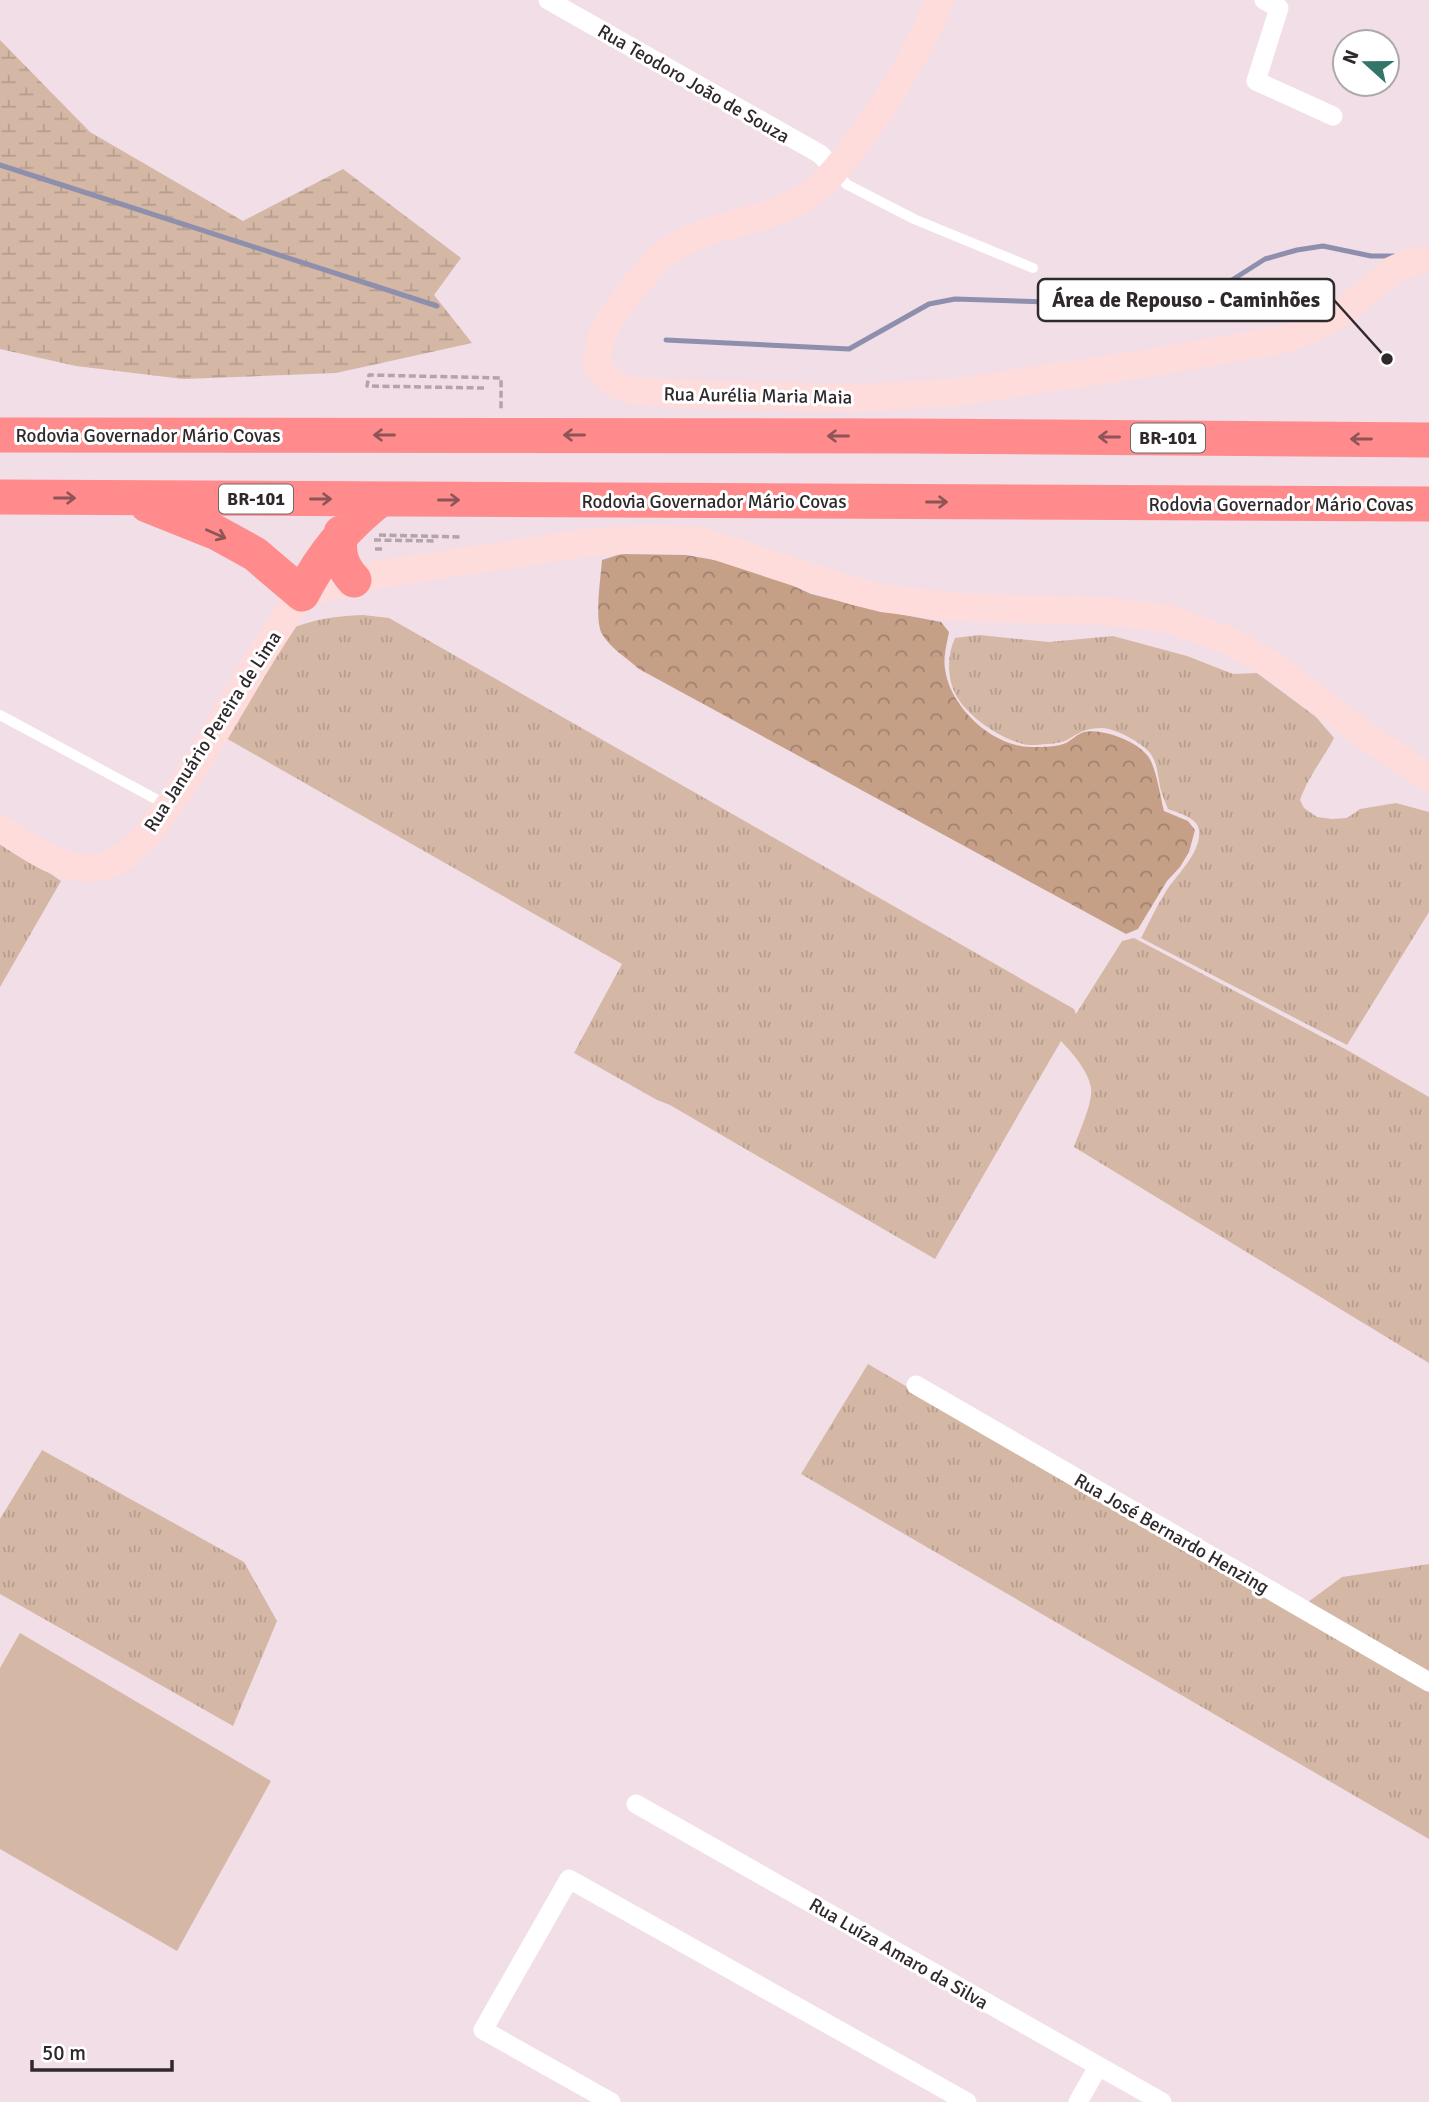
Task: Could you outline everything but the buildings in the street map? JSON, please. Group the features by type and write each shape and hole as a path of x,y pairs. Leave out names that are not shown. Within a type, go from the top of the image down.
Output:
{"highway":[{"name":"Rodovia Governador Mário Covas","path":"0,435 920,436 1429,440"},
{"name":"Rodovia Governador Mário Covas","path":"0,497 1429,504"},
{"path":"131,498 226,538 255,554 302,594 313,572 341,533 381,499"},
{"path":"341,533 340,556 354,580"}],"street":[{"name":"Rua Teodoro João de Souza","path":"548,0 820,154 836,170"},
{"name":"Rua Aurélia Maria Maia","path":"940,0 896,88 836,170 804,198 784,209 694,237 675,246 655,262 609,320 600,339 596,365 606,377 630,390 677,394 857,398 951,393 1286,339 1324,323 1393,270 1429,258"},
{"path":"1264,0 1279,8 1256,81 1334,116"},
{"path":"302,594 387,573 591,542 698,540 882,598 955,607 1105,611 1169,619 1230,640 1278,669 1363,733 1429,778"},
{"name":"Rua Januário Pereira de Lima","path":"0,828 60,862 90,869 106,866 127,855 143,840 169,806 269,642 302,594"},
{"name":"Rua José Bernardo Henzing","path":"916,1385 1429,1682"},
{"name":"Rua Luíza Amaro da Silva","path":"636,1804 1162,2102"},
{"path":"611,2102 483,2030 569,1879 967,2102"},
{"path":"1078,2102 1098,2067"}],"lane":[{"path":"836,170 846,184 914,219 1033,268"},
{"path":"0,715 169,806"}],"path":[{"path":"484,388 367,386 369,375 501,378"},
{"path":"438,550 438,541 373,540 374,535 475,537"},
{"path":"375,548 387,549"}],"green space":[{"path":"0,40 90,132 243,221 343,169 461,258 434,295 472,343 336,373 183,379 76,366 0,349"},
{"path":"621,554 686,555 720,561 774,577 811,594 941,622 949,632 945,669 949,684 965,711 977,723 1004,741 1019,746 1059,745 1081,733 1091,731 1109,734 1135,745 1147,755 1153,766 1164,811 1188,821 1195,830 1189,852 1167,881 1138,929 1126,934 639,669 609,644 600,627 598,608 602,560"},
{"path":"363,615 389,618 1074,1009 1076,1014 1122,941 1134,938 1347,1050 1429,1097 1429,1363 1074,1147 1088,1109 1091,1088 1083,1069 1061,1041 935,1259 670,1105 574,1053 622,964 224,737 288,630 325,619"},
{"path":"979,635 1049,642 1113,636 1187,656 1233,674 1257,673 1316,717 1334,738 1303,792 1300,800 1304,808 1317,817 1332,819 1347,818 1360,809 1396,803 1429,812 1429,912 1347,1045 1141,938 1165,893 1192,856 1199,839 1198,826 1186,816 1168,809 1150,753 1113,730 1096,728 1060,742 1036,745 1015,742 982,724 965,708 955,693 950,678 949,661 955,638"},
{"path":"0,839 61,881 0,987"},
{"path":"868,1364 1429,1692 1429,1839 801,1474"},
{"path":"42,1450 244,1562 277,1621 233,1726 0,1594 0,1519"},
{"path":"1429,1564 1429,1675 1304,1605 1342,1577"},
{"path":"20,1633 271,1781 177,1951 0,1849 0,1668"}],"waterway":[{"path":"0,165 437,306"},
{"path":"666,340 849,349 929,304 955,299 1179,306 1210,294 1265,259 1297,250 1323,246 1371,256 1394,256"}],"place":[{"name":"Área de Repouso - Caminhões","path":"1387,359"}]}
